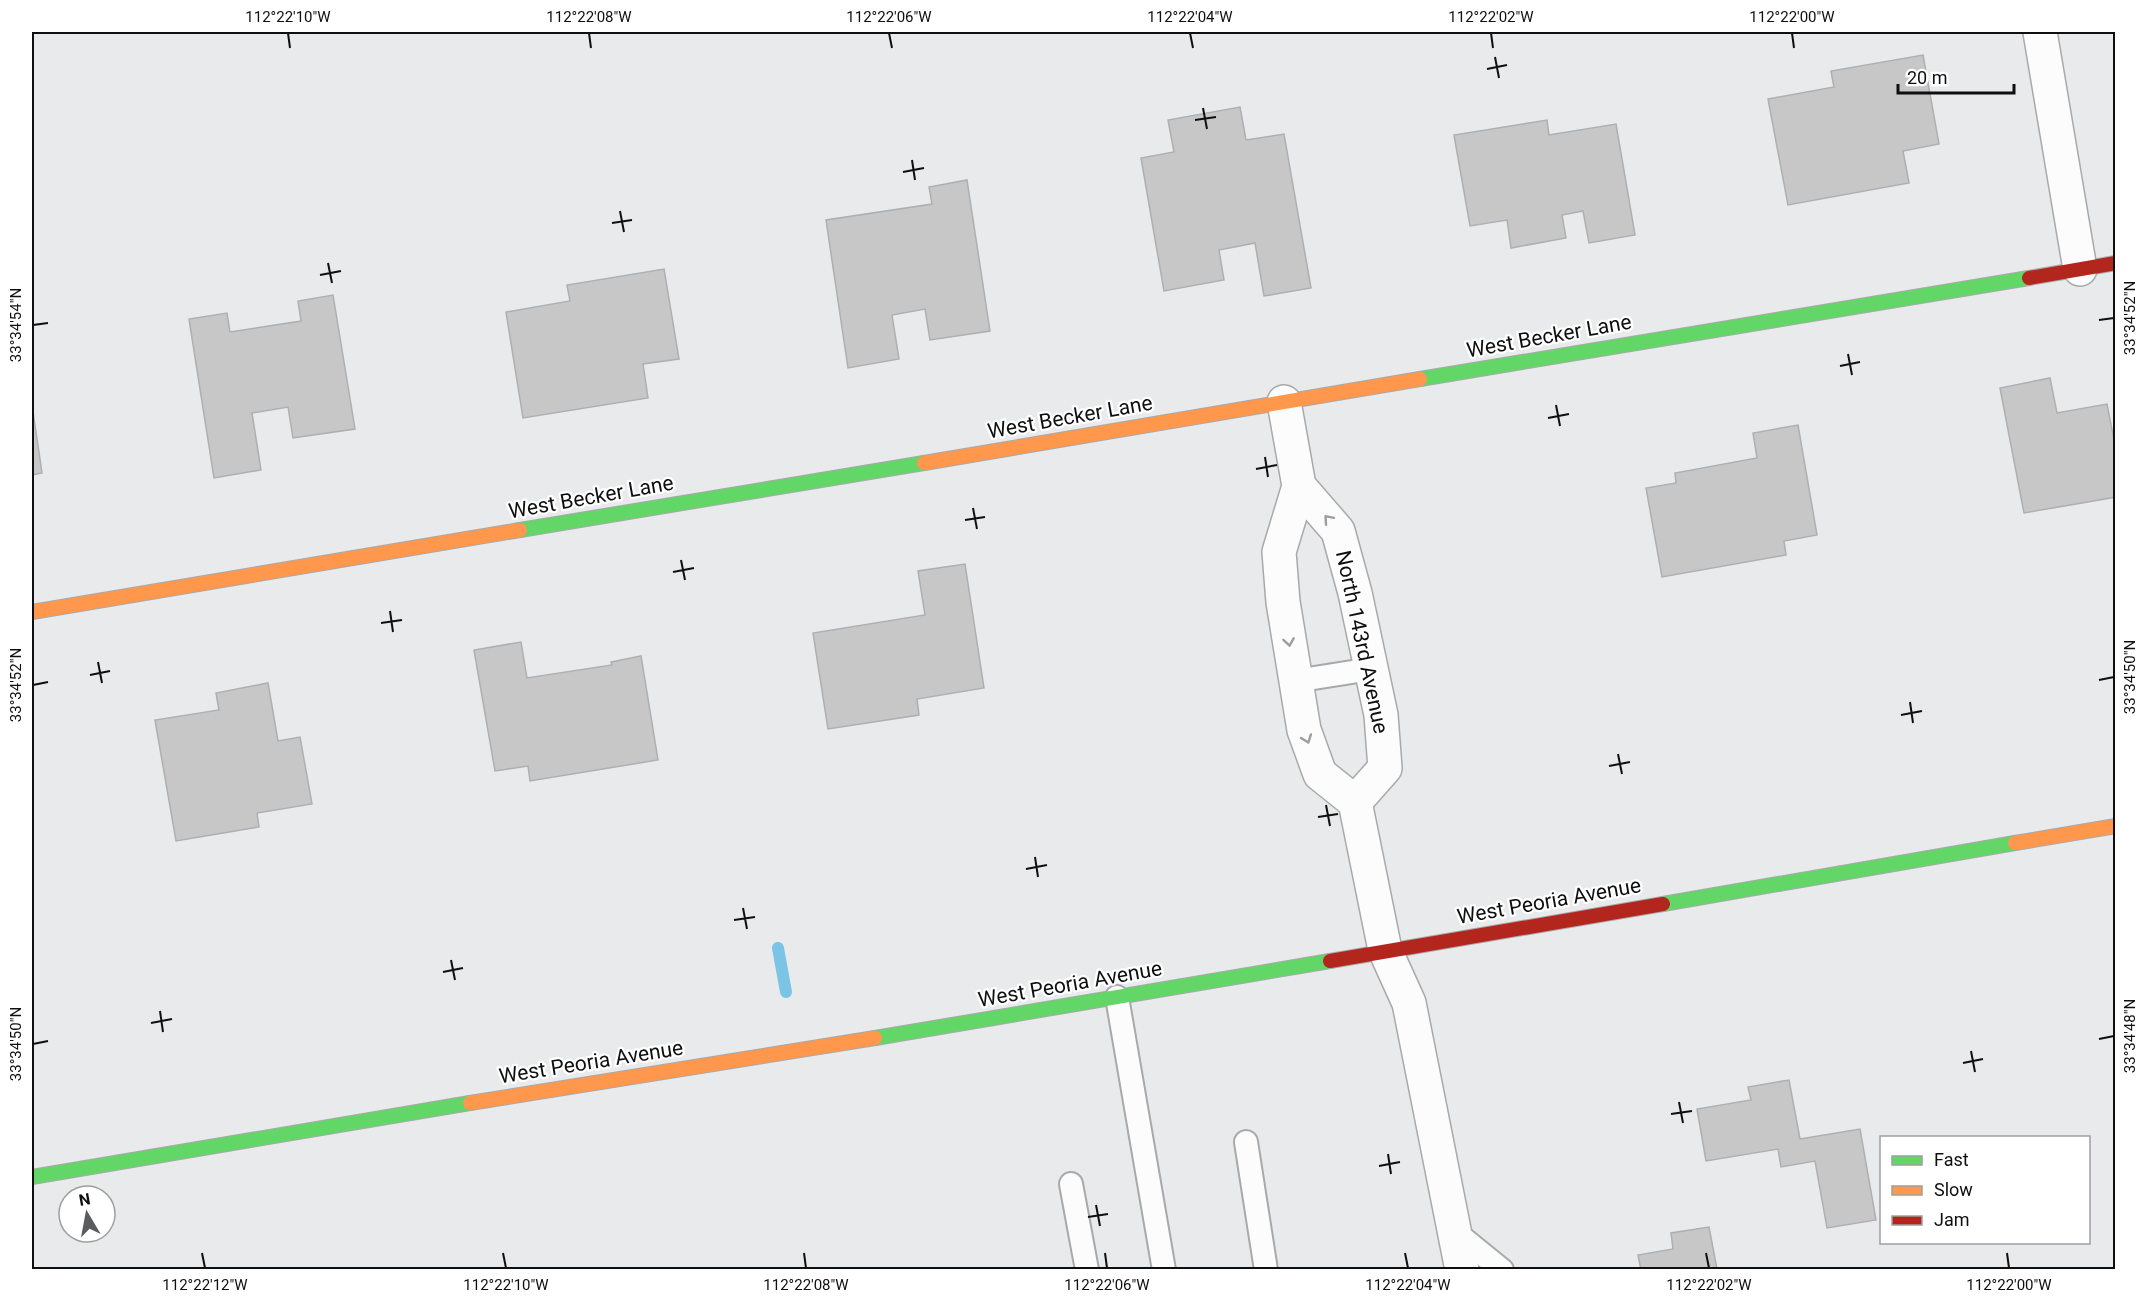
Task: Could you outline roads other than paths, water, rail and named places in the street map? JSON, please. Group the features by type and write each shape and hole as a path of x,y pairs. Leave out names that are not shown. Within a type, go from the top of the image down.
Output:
{"street":[{"path":"2040,32 2080,269"},
{"name":"West Becker Lane","path":"32,612 2115,263"},
{"path":"1284,402 1299,486 1279,552 1283,602 1304,730 1320,774 1355,802 1385,950 1409,1003 1462,1269"},
{"name":"North 143rd Avenue","path":"1299,486 1338,531 1355,592 1381,715 1385,768 1355,802"},
{"name":"West Peoria Avenue","path":"32,1177 972,1022 2115,826"}],"lane":[{"path":"1295,681 1371,669"},
{"path":"1117,997 1164,1269"},
{"path":"1246,1142 1266,1269"},
{"path":"1071,1184 1087,1269"},
{"path":"1454,1231 1502,1269"}],"waterway":[{"path":"778,948 786,992"}]}
